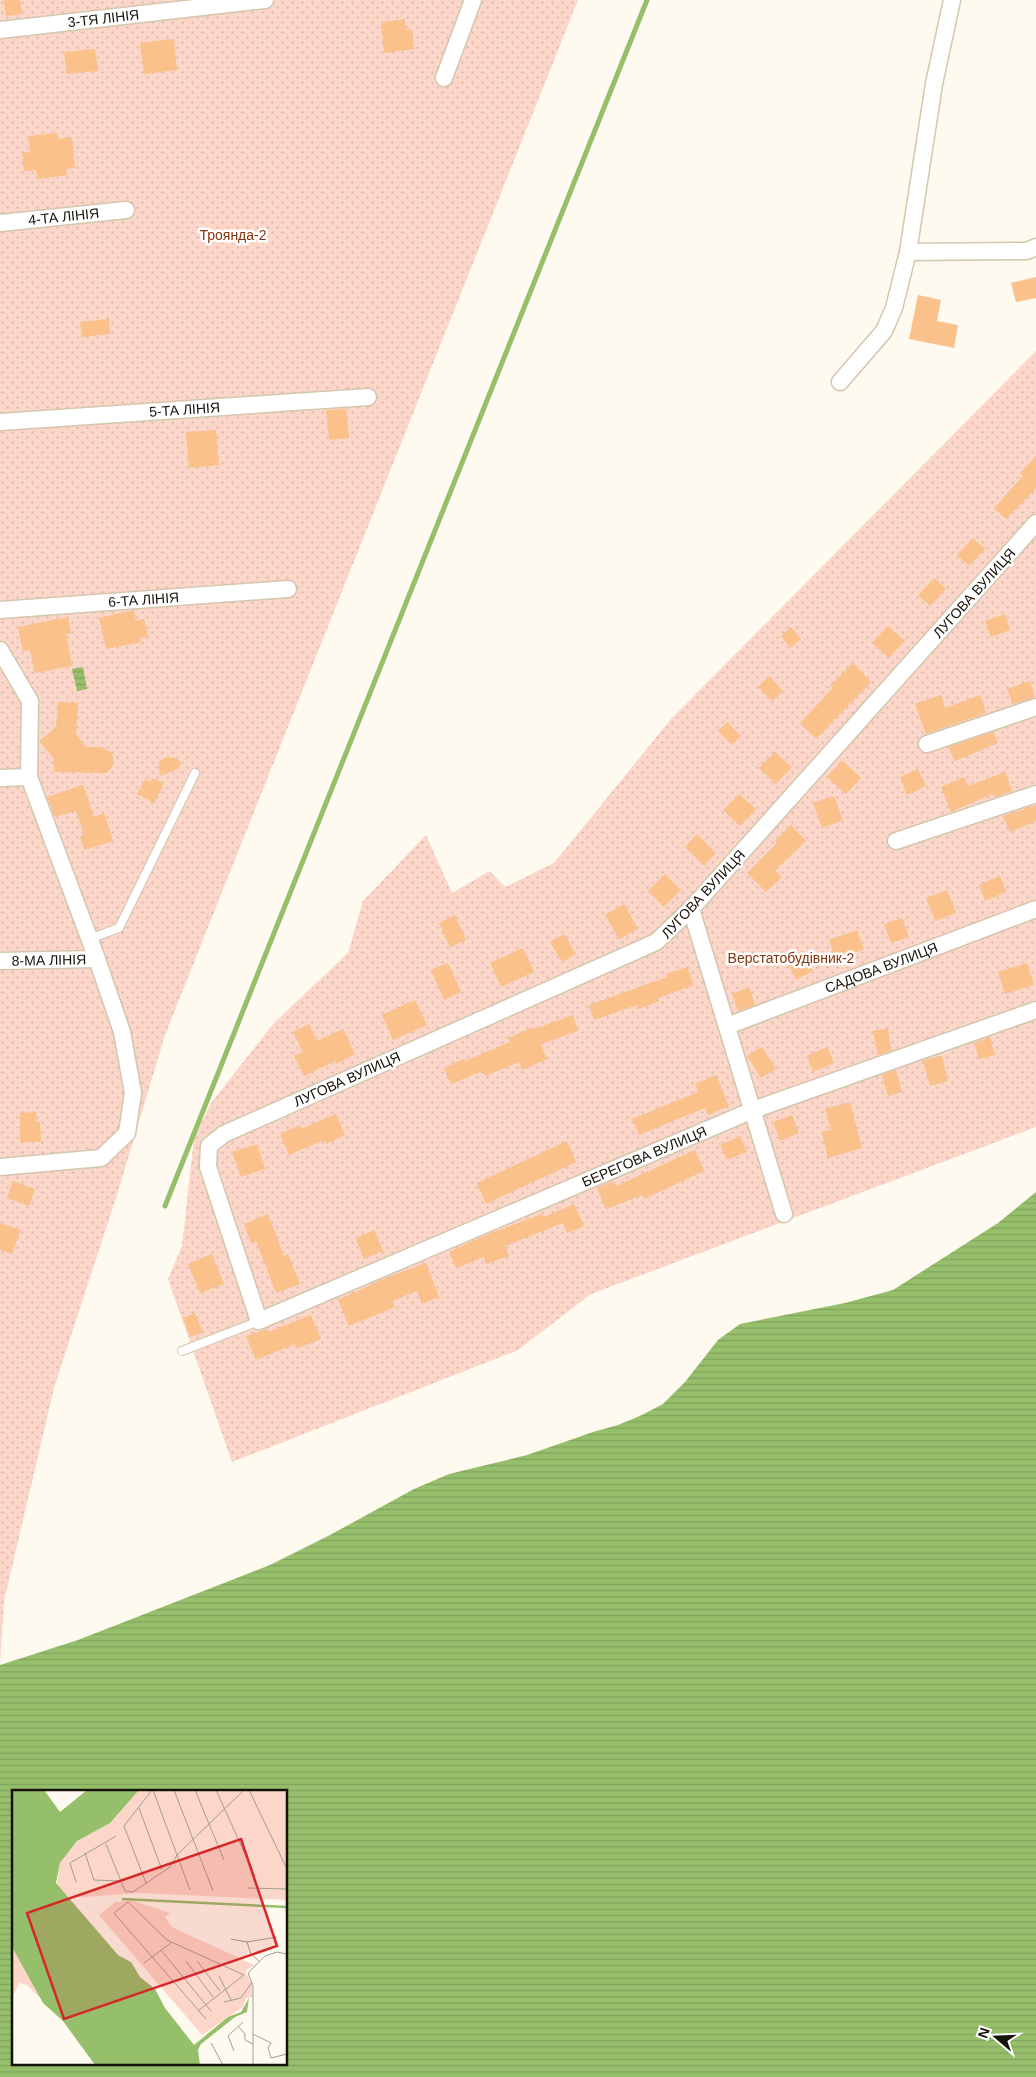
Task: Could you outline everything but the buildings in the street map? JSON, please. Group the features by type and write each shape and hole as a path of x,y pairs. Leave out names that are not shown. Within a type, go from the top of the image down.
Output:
{"street":[{"name":"3-ТЯ ЛІНІЯ","path":"0,30 265,0"},
{"path":"444,78 473,0"},
{"path":"840,382 884,331 894,308 908,252 934,84 952,0"},
{"name":"4-ТА ЛІНІЯ","path":"0,223 126,210"},
{"path":"908,252 1027,251 1036,246"},
{"name":"5-ТА ЛІНІЯ","path":"0,422 368,397"},
{"name":"ЛУГОВА ВУЛИЦЯ","path":"258,1321 208,1167 210,1146 224,1134 656,942 691,909 1036,523"},
{"name":"6-ТА ЛІНІЯ","path":"0,610 288,589"},
{"path":"0,650 30,701 29,777 97,959 122,1032 134,1093 127,1133 101,1158 1,1171"},
{"path":"928,744 1036,707"},
{"path":"0,778 29,777"},
{"path":"896,842 1036,794"},
{"path":"691,909 784,1214"},
{"name":"САДОВА ВУЛИЦЯ","path":"727,1026 1036,909"},
{"name":"8-МА ЛІНІЯ","path":"0,961 97,959"},
{"name":"БЕРЕГОВА ВУЛИЦЯ","path":"258,1321 753,1110 1036,1010"}],"lane":[{"path":"89,939 120,928 195,773"},
{"path":"182,1351 258,1321"}],"green space":[{"name":"Троянда-2","path":"0,0 578,0 165,1035 117,1195 54,1388 4,1601 0,1664"},
{"name":"Верстатобудівник-2","path":"1036,351 1036,1127 591,1294 518,1350 232,1462 168,1279 182,1246 194,1138 211,1103 273,1024 348,953 363,901 426,835 452,893 490,871 505,887 554,863 671,719"}],"shaded area":[{"path":"83,667 87,689 77,691 72,669"},
{"path":"1036,1192 1036,2077 0,2077 0,1665 78,1640 270,1565 414,1489 449,1474 527,1455 618,1425 642,1415 663,1404 685,1382 718,1340 740,1324 845,1303 893,1290 998,1223"}],"waterway":[{"path":"165,1206 647,0"}]}
